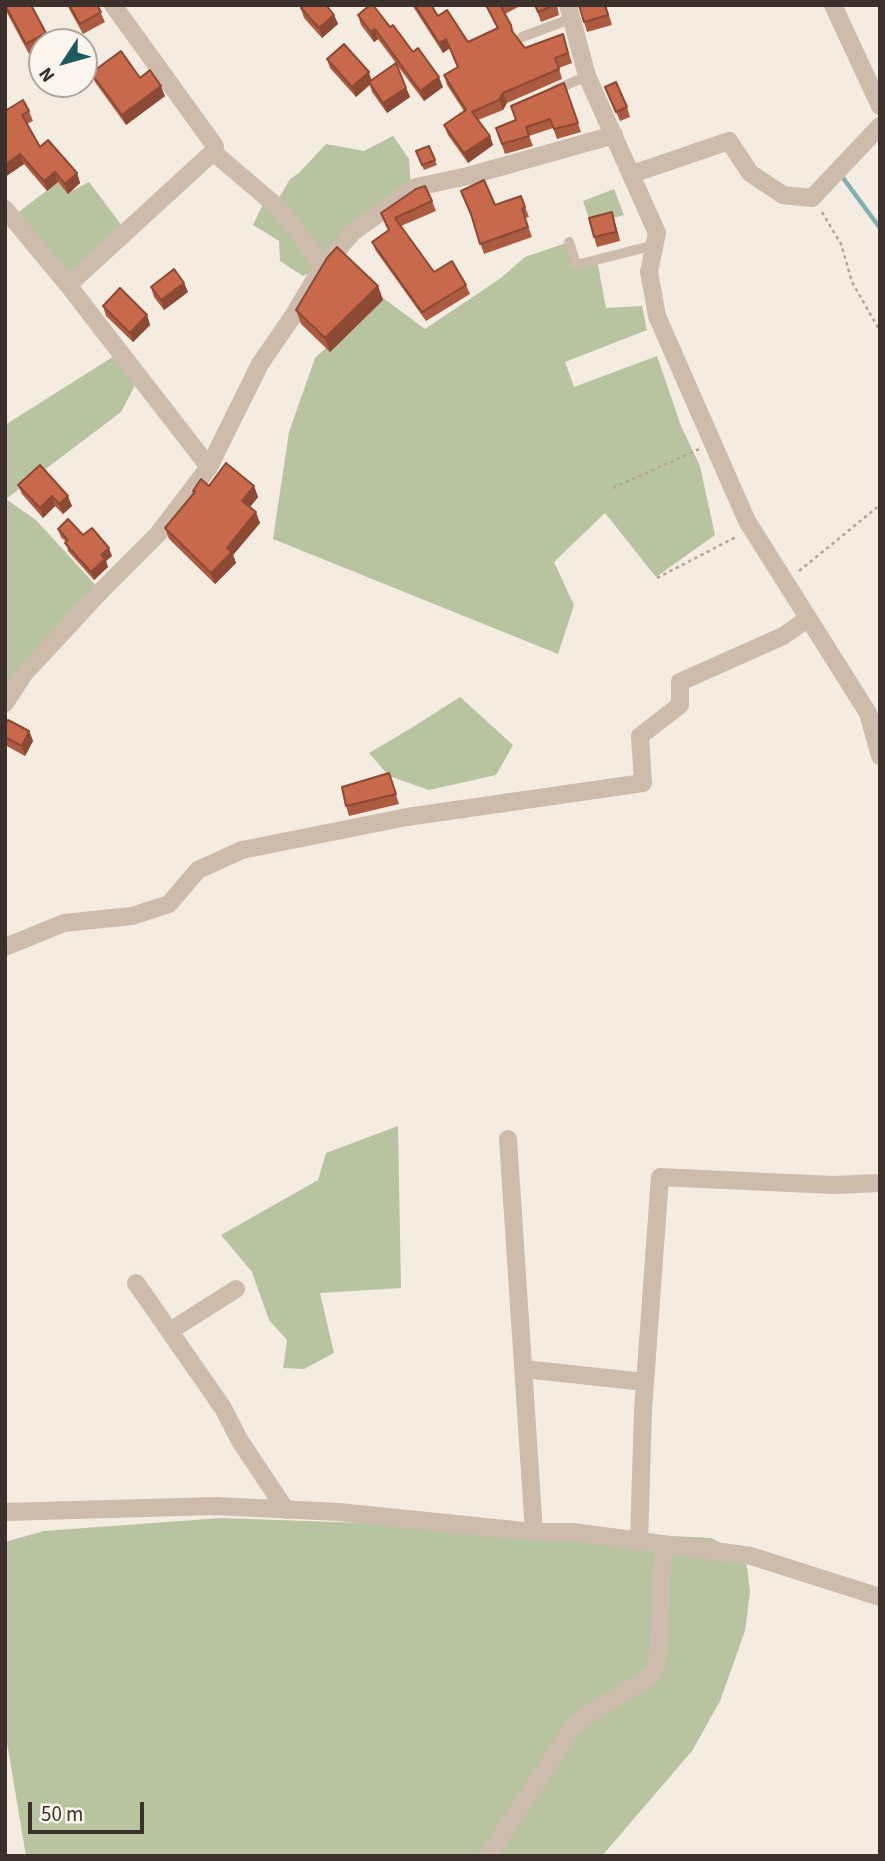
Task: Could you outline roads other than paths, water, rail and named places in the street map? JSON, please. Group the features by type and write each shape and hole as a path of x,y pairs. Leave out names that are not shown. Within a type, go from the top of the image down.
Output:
{"street":[{"path":"68,285 212,152 215,146 113,5"},
{"path":"833,5 880,106"},
{"path":"569,12 587,76 657,233 649,272 657,316 752,528 868,713 880,756"},
{"path":"632,174 729,141 750,173 783,195 813,196 880,126"},
{"path":"5,703 24,674 158,534 209,467 260,363 323,266 353,232 416,187 468,176 614,135"},
{"path":"212,152 280,209 323,266"},
{"path":"5,209 68,285 209,467"},
{"path":"5,947 64,923 132,916 169,904 198,870 242,850 407,817 643,783 640,736 680,705 680,682 783,636 803,622 809,621"},
{"path":"509,1139 534,1532"},
{"path":"639,1542 645,1382 660,1177 833,1185 880,1182"},
{"path":"136,1283 223,1408 240,1441 286,1510"},
{"path":"170,1331 236,1289"},
{"path":"524,1369 645,1382"},
{"path":"5,1512 216,1506 339,1512 534,1532 573,1532 751,1556 880,1597"},
{"path":"488,1856 572,1728 590,1713 654,1672 659,1647 663,1545"}],"lane":[{"path":"522,37 569,12"},
{"path":"543,96 587,76"},
{"path":"569,242 576,265 655,245"}],"waterway":[{"path":"843,178 880,228"}]}
